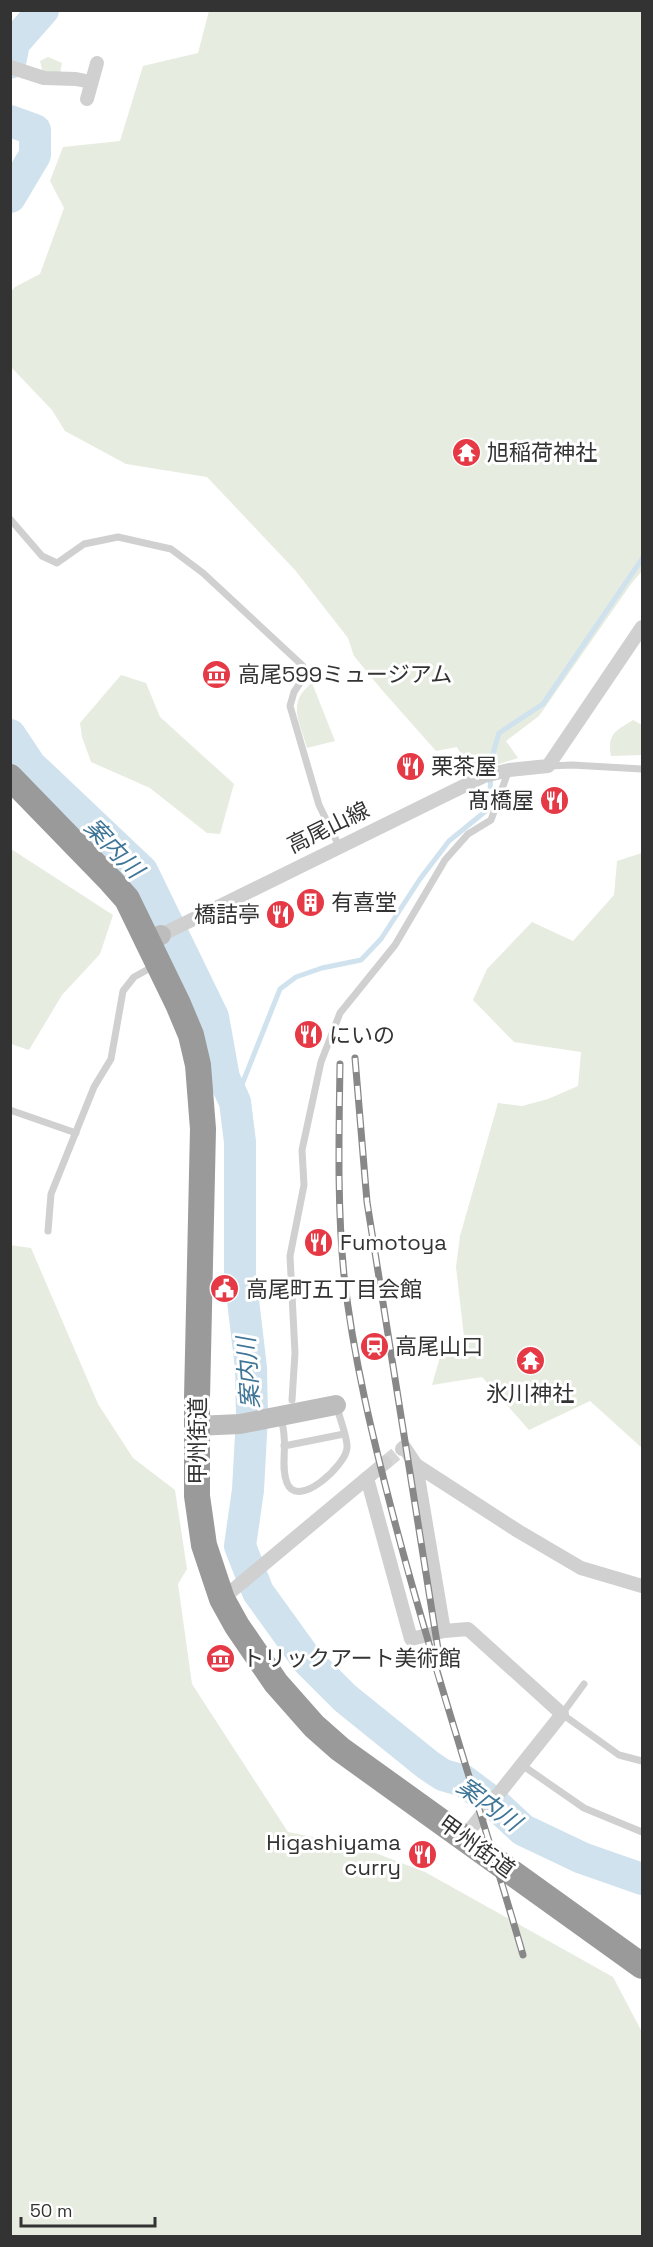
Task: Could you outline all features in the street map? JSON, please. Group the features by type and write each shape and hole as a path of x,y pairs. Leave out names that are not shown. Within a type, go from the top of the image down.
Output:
{"highway":[{"name":"甲州街道","path":"10,777 127,899 156,944 191,1035 198,1065 203,1129 196,1496 199,1523 229,1593 237,1626 270,1674 314,1726 340,1749 470,1829 642,1965"}],"street":[{"path":"87,99 97,63"},
{"path":"17,68 44,78 92,82"},
{"path":"505,771 548,766 642,627"},
{"name":"高尾山線","path":"156,944 192,920 484,776 505,771"},
{"path":"196,1426 240,1424 336,1405"},
{"path":"402,1449 404,1447 416,1465 518,1531 581,1568 642,1586"},
{"path":"229,1593 385,1463"},
{"path":"416,1465 444,1631"},
{"path":"367,1478 411,1639 444,1631 468,1629 562,1714 470,1829"}],"lane":[{"path":"10,519 42,556 57,563 84,544 118,537 171,549 203,573 303,666 306,674 294,692 290,706 319,805 340,848"},
{"path":"548,766 642,769"},
{"path":"292,1400 295,1353 291,1256 304,1185 302,1150 321,1062 340,1013 395,945 445,860 468,834 491,820 505,771"},
{"path":"48,1231 51,1194 94,1087 111,1059 123,991 156,944"},
{"path":"10,1110 76,1133"},
{"path":"278,1418 284,1446 284,1469 287,1484 292,1490 300,1492 309,1490 338,1467 348,1447 336,1405"},
{"path":"284,1446 344,1434"},
{"path":"584,1684 562,1714 620,1755 642,1761"},
{"path":"522,1765 584,1808 642,1832"}],"shaded area":[{"path":"209,11 642,11 642,571 539,716 506,741 518,758 480,770 467,765 457,747 436,751 354,656 348,638 295,570 207,477 126,464 65,431 52,410 11,367 10,293 15,287 40,274 64,208 50,181 63,147 120,141 143,66 198,53"},
{"path":"48,57 62,63 59,78 44,78 40,61"},
{"path":"121,675 146,683 160,717 234,784 220,834 207,833 150,788 91,762 82,737 80,723"},
{"path":"312,683 335,741 307,748 297,713 297,705 304,690"},
{"path":"633,720 642,725 642,755 611,756 612,737"},
{"path":"11,849 113,915 100,954 62,995 29,1050 11,1044"},
{"path":"642,853 642,1448 590,1401 529,1430 482,1377 432,1385 442,1350 464,1337 456,1267 460,1236 498,1103 522,1106 548,1099 578,1086 581,1052 514,1042 473,1000 487,969 532,922 573,941 614,895 617,861"},
{"path":"10,1245 31,1248 98,1404 133,1458 175,1490 187,1569 178,1584 192,1684 288,1832 357,1846 425,1872 613,1977 642,2032 642,2236 11,2236"}],"waterway":[{"name":"案内川","path":"10,63 14,43 43,10"},
{"name":"案内川","path":"10,121 35,130 35,155 10,197"},
{"path":"235,1102 280,989 296,977 322,968 361,960 381,939 420,879 449,841 487,810 490,796 491,760 499,733 543,704 642,559"},
{"name":"案内川","path":"10,735 30,765 142,871 213,1017 224,1078 235,1102 240,1142 240,1275 251,1368 252,1416 248,1490 240,1546 258,1592 307,1660 345,1698 428,1765 443,1775 464,1781 496,1805 523,1830 582,1858 642,1879"}],"tunnel":[{"path":"385,1463 402,1449"}],"railway":[{"path":"355,1058 367,1202 438,1649"},
{"path":"340,1064 339,1170 342,1249 348,1306 365,1398 409,1574 523,1955"}],"place":[{"name":"旭稲荷神社","path":"466,452"},
{"name":"高尾599ミュージアム","path":"217,674"},
{"name":"栗茶屋","path":"410,766"},
{"name":"髙橋屋","path":"555,800"},
{"name":"有喜堂","path":"310,902"},
{"name":"橋詰亭","path":"281,914"},
{"name":"にいの","path":"308,1035"},
{"name":"Fumotoya","path":"319,1242"},
{"name":"高尾町五丁目会館","path":"225,1289"},
{"name":"高尾山口","path":"374,1346"},
{"name":"氷川神社","path":"530,1361"},
{"name":"トリックアート美術館","path":"221,1658"},
{"name":"Higashiyama curry","path":"422,1855"}]}
